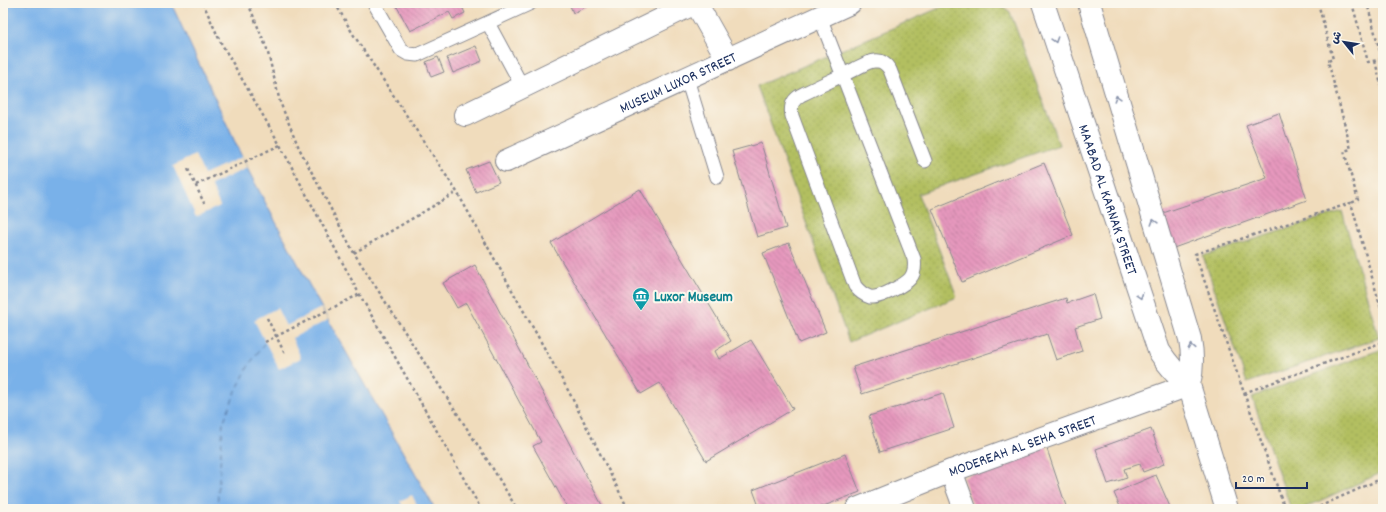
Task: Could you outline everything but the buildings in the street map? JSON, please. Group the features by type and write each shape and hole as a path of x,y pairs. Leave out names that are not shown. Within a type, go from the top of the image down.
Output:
{"street":[{"path":"464,115 696,3 728,60"},
{"name":"MUSEUM LUXOR STREET","path":"506,161 688,79 850,3"},
{"name":"MAABAD AL KARNAK STREET","path":"1043,3 1159,351 1167,364 1189,385"},
{"name":"MAABAD AL KARNAK STREET","path":"1089,3 1190,339 1193,354 1189,385 1227,509"},
{"name":"MODEREAH AL SEHA STREET","path":"857,509 952,471 1189,385"},
{"path":"952,471 966,509"}],"lane":[{"path":"374,3 397,44 408,54 416,55 531,3"},
{"path":"820,17 843,75 914,260 915,266 914,273 905,284 878,296 871,297 865,295 855,286 791,109 792,104 795,98 843,75 871,62 877,60 887,65 925,161"},
{"path":"488,23 522,86"},
{"path":"688,79 717,177"}],"path":[{"path":"203,3 220,41 280,145 360,294 480,509"},
{"path":"248,3 267,49 280,102 299,148 354,253 493,469 517,509"},
{"path":"335,3 353,34 457,192 569,392 628,509"},
{"path":"1285,509 1195,254 1358,200 1344,152 1351,149 1328,61 1333,59 1318,3"},
{"path":"1352,3 1368,62 1382,59"},
{"path":"1367,3 1383,64"},
{"path":"1375,61 1383,94"},
{"path":"196,185 280,145"},
{"path":"188,168 204,203"},
{"path":"354,253 457,192"},
{"path":"1351,203 1383,316"},
{"path":"265,342 360,294"},
{"path":"267,318 285,354"},
{"path":"1244,393 1383,342"},
{"path":"1314,509 1383,478"}],"green space":[{"path":"951,3 998,3 1010,12 1059,145 918,194 957,297 849,342 757,86"},
{"path":"1342,211 1379,338 1247,383 1203,256"},
{"path":"1382,349 1383,472 1302,509 1291,509 1252,397"}],"water":[{"path":"3,3 171,3 247,168 328,320 435,509 3,509"}],"pier":[{"path":"195,155 204,174 242,157 247,168 211,185 220,206 196,217 173,166"},
{"path":"277,308 286,326 321,308 328,320 292,338 301,358 279,369 254,320"},
{"path":"412,495 419,509 404,509 400,501"}],"ferry route":[{"path":"217,509 223,423 236,391 249,365 265,342"}],"place":[{"name":"Luxor Museum","path":"641,311"}]}
